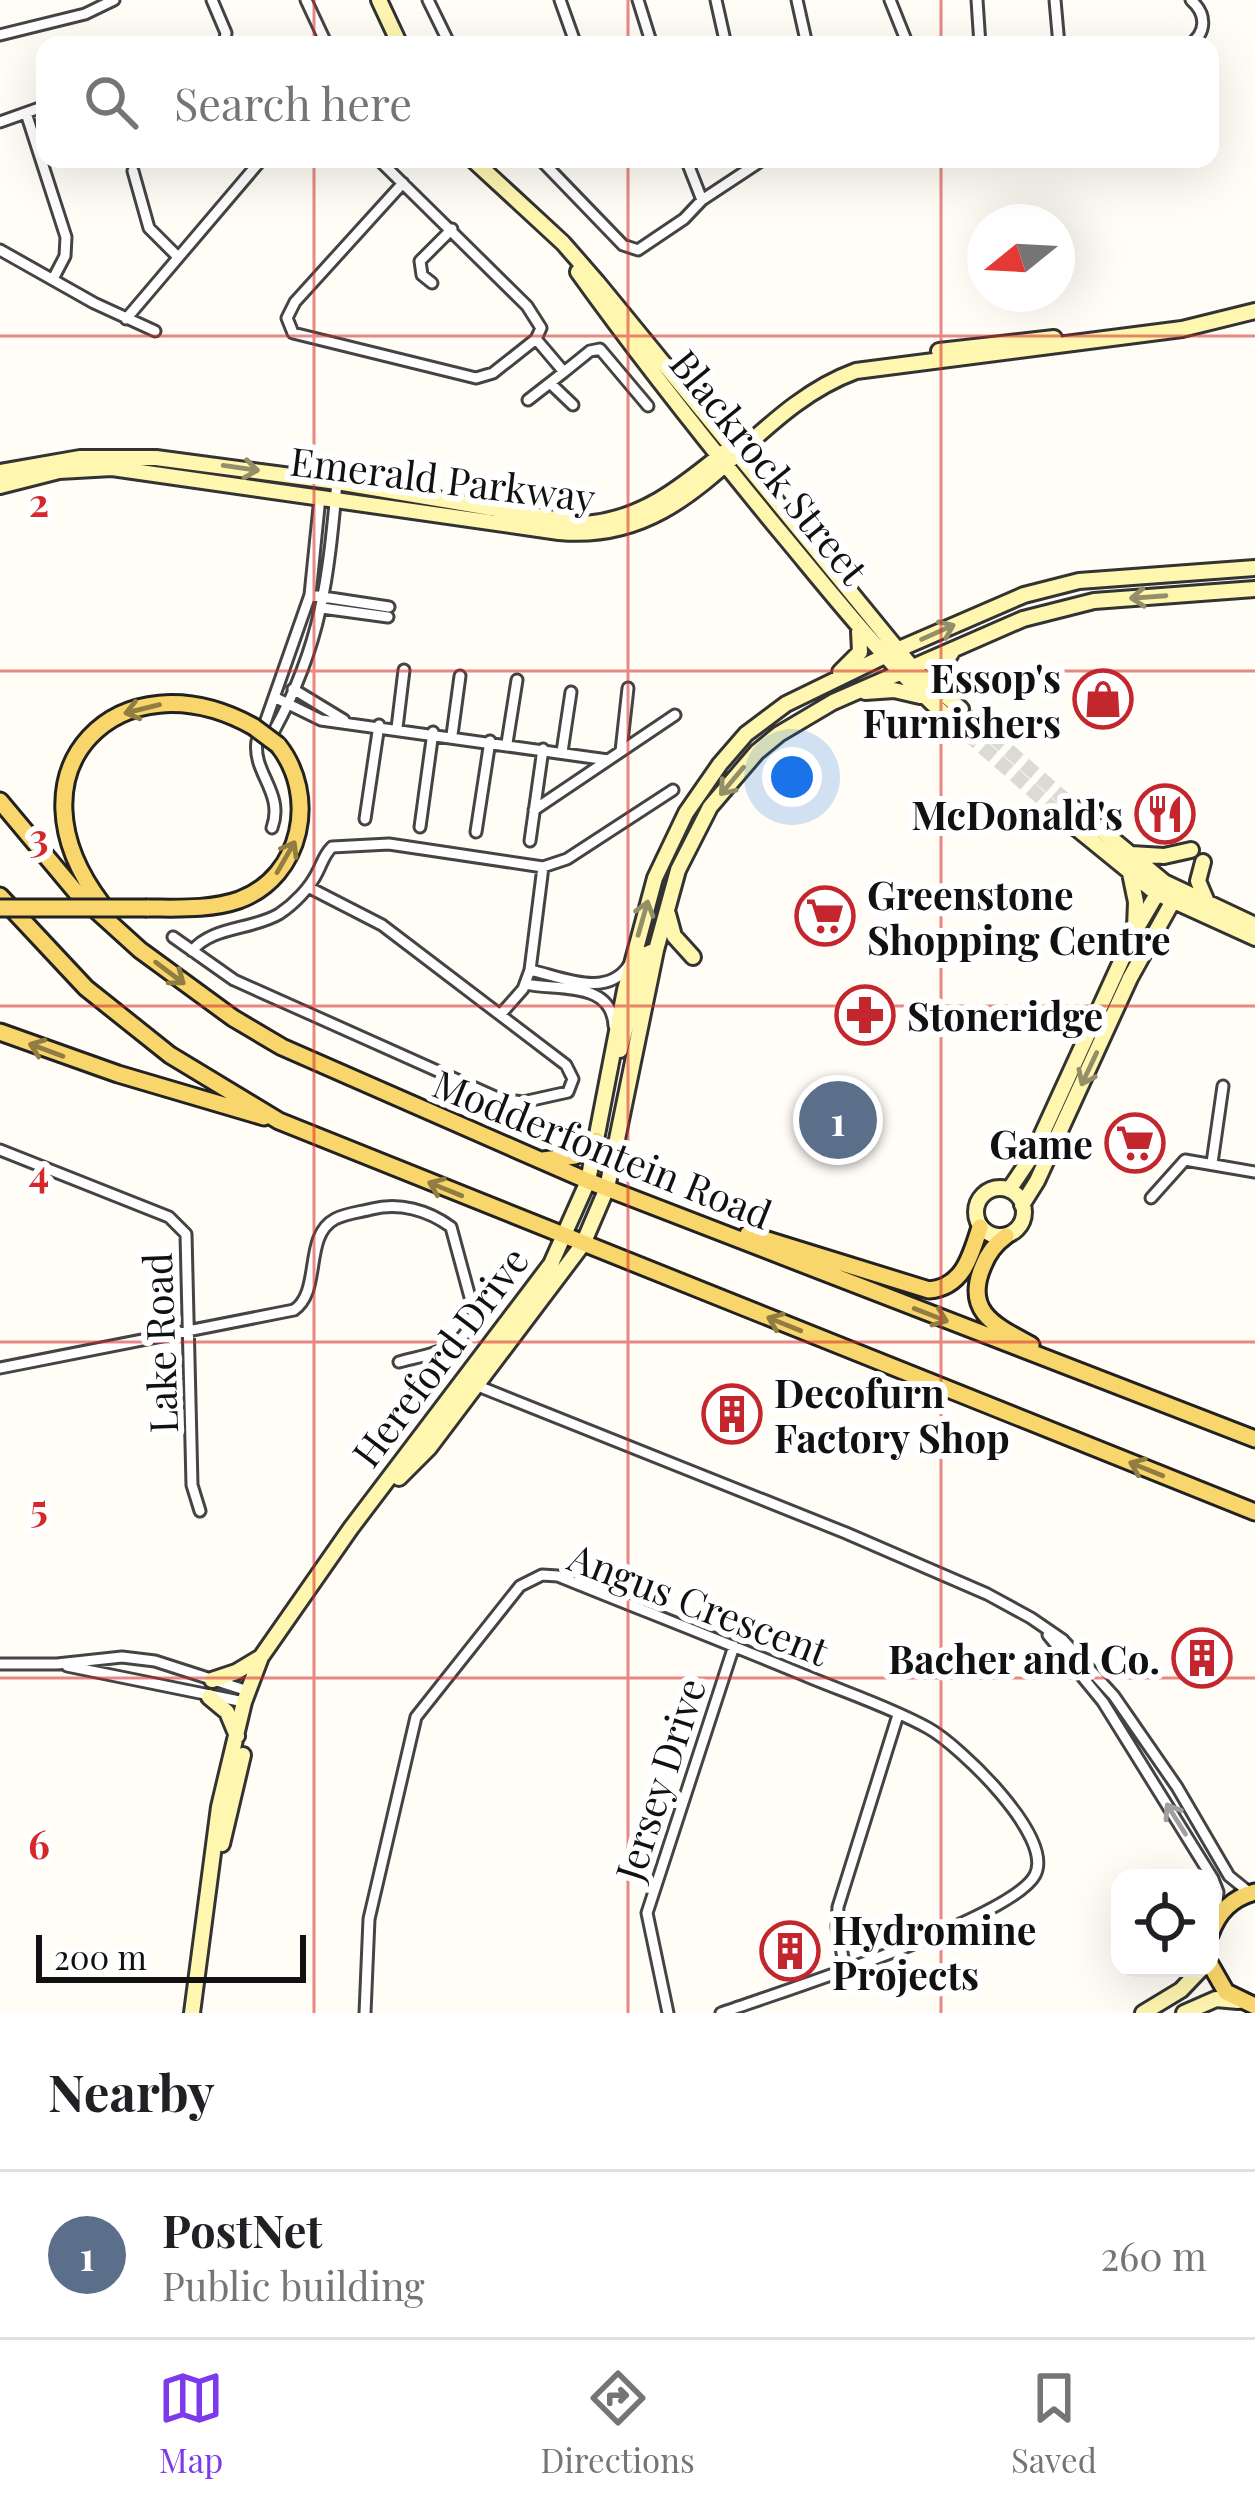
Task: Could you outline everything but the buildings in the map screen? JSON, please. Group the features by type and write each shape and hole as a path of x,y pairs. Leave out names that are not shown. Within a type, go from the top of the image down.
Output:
{"main road":[{"path":"0,908 147,908 226,904 272,879 292,850 302,810 294,769 265,736 204,706 151,706 100,725 67,761 57,792 57,816 71,863 140,950"},
{"name":"Modderfontein Road","path":"0,801 76,892 140,950 233,1018 282,1047 588,1181 1255,1439"},
{"path":"0,896 86,988 170,1055 279,1120 1255,1512"},
{"path":"0,1032 208,1103 279,1120"},
{"path":"540,1160 575,1156 596,1140"},
{"path":"704,1226 762,1238 928,1291 947,1286 960,1275 980,1226"},
{"path":"1006,1236 989,1253 976,1281 977,1301 984,1314 1082,1373"},
{"path":"1219,1920 1232,1902 1253,1892"},
{"path":"1214,1977 1247,2004"}],"street":[{"path":"0,35 85,14 114,0"},
{"path":"212,0 226,36"},
{"path":"306,0 323,36"},
{"path":"379,0 396,36"},
{"path":"428,0 445,36"},
{"path":"560,0 573,36"},
{"path":"638,0 649,36"},
{"path":"716,0 724,36"},
{"path":"797,0 805,36"},
{"path":"890,0 904,36"},
{"path":"976,0 979,36"},
{"path":"1054,0 1058,36"},
{"path":"1191,0 1201,10 1199,36"},
{"path":"0,122 36,109"},
{"path":"26,113 36,144"},
{"path":"44,168 66,237 65,256 52,279"},
{"path":"126,319 254,168"},
{"path":"388,168 403,182 452,229 527,306 541,328 536,339 493,373 476,378 293,333 287,317 290,308 403,182"},
{"name":"Blackrock Street","path":"482,168 598,282 859,628 890,653"},
{"path":"551,168 630,250 646,247 702,200 750,168"},
{"path":"690,168 702,200"},
{"path":"133,171 149,228 177,256"},
{"path":"432,283 418,265 452,229"},
{"path":"0,250 155,331"},
{"name":"Emerald Parkway","path":"0,472 80,458 124,456 329,481 585,524 618,521 648,508 727,456 822,385 856,371 1166,331 1255,307"},
{"path":"536,339 564,372"},
{"path":"528,400 590,351 600,349 648,406"},
{"path":"550,383 573,405"},
{"name":"Blackrock Street","path":"727,456 925,698 956,715 944,696 904,669"},
{"name":"Emerald Parkway","path":"0,486 59,471 112,468 589,535 637,526 658,516 727,456"},
{"path":"265,736 296,690 324,603 329,481"},
{"path":"272,828 275,800 257,761 309,600 328,498"},
{"name":"Hereford Drive","path":"204,1913 250,1697 281,1638 387,1490 429,1448 564,1236 588,1181 614,1037 655,878 686,813 746,734 766,716 806,694 1024,595 1059,585 1255,568"},
{"name":"Hereford Drive","path":"192,2013 219,1807 261,1657 351,1528 583,1244 608,1188 668,903 696,832 732,779 778,734 833,702 1004,626 1076,604 1255,590"},
{"path":"309,600 388,612"},
{"path":"806,694 857,657 859,628"},
{"path":"944,696 942,668 956,645"},
{"path":"397,728 404,670"},
{"path":"452,735 460,676"},
{"path":"507,743 517,680"},
{"path":"283,683 344,720"},
{"path":"621,751 628,688"},
{"path":"833,702 886,690 925,698"},
{"path":"562,752 571,692"},
{"path":"276,698 311,718 608,760"},
{"path":"534,810 675,716"},
{"path":"365,819 379,725"},
{"path":"420,826 433,732"},
{"path":"476,832 490,741"},
{"path":"530,841 543,749"},
{"path":"192,951 205,938 254,926 282,912 308,887 328,849 374,843 543,868 567,860 673,790"},
{"path":"1167,891 1131,854 1070,813 1129,872 1255,938"},
{"path":"1131,854 1164,856 1190,850"},
{"path":"1203,862 1198,881 1204,908"},
{"path":"500,1015 525,984 530,970 543,868"},
{"path":"1129,872 1136,902 1134,933"},
{"path":"173,937 233,980 500,1099 523,1102 568,1092 573,1078 566,1065 370,917 308,887"},
{"path":"1022,1204 1009,1190 996,1188 982,1194 976,1208 980,1226 990,1234 1006,1236 1020,1226 1022,1204 1156,928 1167,891"},
{"path":"1009,1190 1033,1154 1134,933 1167,891"},
{"path":"668,903 674,936 693,957"},
{"path":"1156,928 1204,908 1255,925"},
{"path":"608,1070 625,1034 644,956 656,950"},
{"path":"530,970 605,984 617,980 631,962"},
{"path":"525,984 600,995 611,1005 614,1037"},
{"path":"1212,1163 1223,1086"},
{"name":"Lake Road","path":"0,1150 169,1217 182,1227 187,1240 192,1485 200,1511"},
{"path":"1151,1198 1185,1160 1255,1172"},
{"path":"0,1368 294,1310 307,1292 311,1264 326,1226 336,1218 398,1204 451,1227 475,1312 456,1346 399,1362"},
{"path":"470,1383 846,1533 1031,1618 1063,1640 1114,1696 1177,1787 1229,1876 1253,1892"},
{"name":"Angus Crescent","path":"365,2013 369,1919 416,1717 520,1586 542,1574 558,1576 734,1646 942,1737 993,1786 1038,1854 1037,1873 1025,1887 965,1923 721,2013"},
{"path":"1031,1618 1092,1686 1207,1869"},
{"name":"Jersey Drive","path":"668,2013 647,1912 734,1646"},
{"path":"0,1664 122,1657 155,1660 250,1697"},
{"path":"220,1683 261,1657"},
{"path":"57,1664 208,1696 250,1697"},
{"path":"208,1696 227,1712 238,1741"},
{"path":"845,1968 838,1907 898,1714"},
{"path":"1144,2013 1195,1977"},
{"name":"Jersey Drive","path":"668,2000 678,2013"},
{"path":"1184,2013 1216,2000 1247,2004"}],"tunnel":[{"path":"961,709 1076,809"},
{"path":"951,720 1064,818"}],"place":[{"name":"Essop's Furnishers","path":"1103,699"},
{"name":"McDonald's","path":"1165,814"},
{"name":"Greenstone Shopping Centre","path":"825,916"},
{"name":"Stoneridge","path":"865,1015"},
{"name":"PostNet","path":"838,1120"},
{"name":"Game","path":"1135,1143"},
{"name":"Decofurn Factory Shop","path":"732,1414"},
{"name":"Bacher and Co.","path":"1202,1658"},
{"name":"Hydromine Projects","path":"790,1951"}]}
